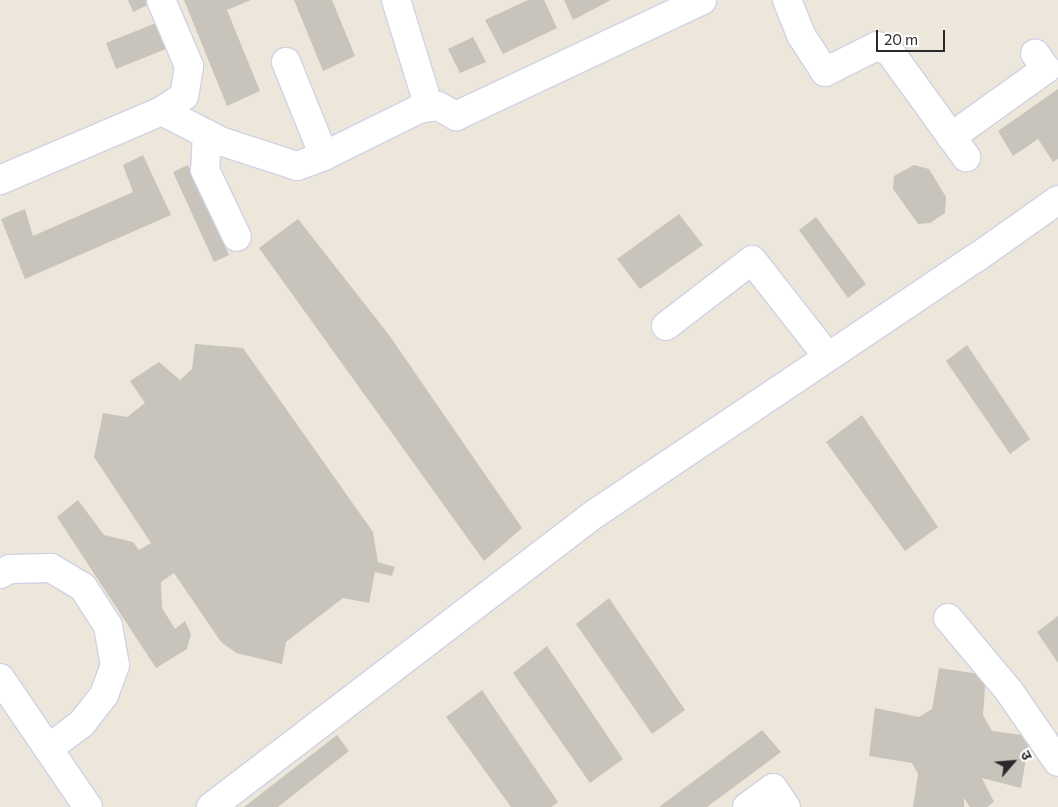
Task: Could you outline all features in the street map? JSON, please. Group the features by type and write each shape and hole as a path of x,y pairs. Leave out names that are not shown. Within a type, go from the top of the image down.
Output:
{"street":[{"path":"0,180 162,111 184,96 189,66 161,0"},
{"path":"396,0 429,108"},
{"path":"162,111 220,141 296,166 324,156 419,109 438,106 456,116 702,0"},
{"path":"787,0 801,35 825,72 877,46 890,52 958,147 1046,69 1035,53"},
{"path":"286,62 324,156"},
{"path":"207,134 205,170 237,237"},
{"path":"211,807 596,513 1058,200"},
{"path":"666,326 752,260 828,357"},
{"path":"0,574 10,569 51,568 83,587 108,626 115,665 104,695 82,724 50,748"},
{"path":"948,618 1009,692 1058,762"},
{"path":"3,688 50,748 88,807"},
{"path":"747,807 773,788 786,807"}],"building":[{"path":"128,0 148,0 150,4 133,12"},
{"path":"184,0 251,0 227,10 260,91 227,106"},
{"path":"294,0 332,0 355,56 323,71"},
{"path":"528,0 544,0 557,28 503,54 485,20"},
{"path":"564,0 611,0 573,20"},
{"path":"156,23 166,49 116,69 106,43"},
{"path":"473,37 486,62 460,73 448,49"},
{"path":"1058,89 1058,159 1053,162 1038,139 1013,156 998,131"},
{"path":"143,155 171,215 25,279 1,219 25,209 33,236 133,192 123,165"},
{"path":"188,165 229,255 214,262 173,172"},
{"path":"914,165 929,169 946,197 945,213 930,223 918,224 893,189 894,176"},
{"path":"679,214 703,245 640,289 617,259"},
{"path":"816,217 866,284 848,298 799,230"},
{"path":"298,219 389,335 522,528 484,561 259,248"},
{"path":"195,344 243,348 373,532 378,562 395,567 392,576 375,572 369,603 343,598 286,642 282,664 236,653 221,642 174,573 161,582 162,608 175,629 185,621 191,634 187,649 156,668 57,517 78,500 104,535 133,542 139,550 151,543 94,457 103,413 127,417 145,403 130,381 159,362 180,380 192,369"},
{"path":"967,345 1030,439 1010,454 946,361"},
{"path":"862,415 938,527 905,551 826,442"},
{"path":"609,598 685,710 652,734 576,624"},
{"path":"1058,616 1058,663 1037,632"},
{"path":"547,646 623,759 590,783 513,673"},
{"path":"939,668 986,675 983,715 992,731 1030,736 1021,788 982,778 994,802 987,807 970,807 964,798 964,807 913,807 918,774 912,763 869,756 875,708 919,717 932,709"},
{"path":"482,690 558,802 551,807 511,807 446,717"},
{"path":"762,730 781,752 707,807 659,807"},
{"path":"337,735 349,751 278,807 244,807"}]}
